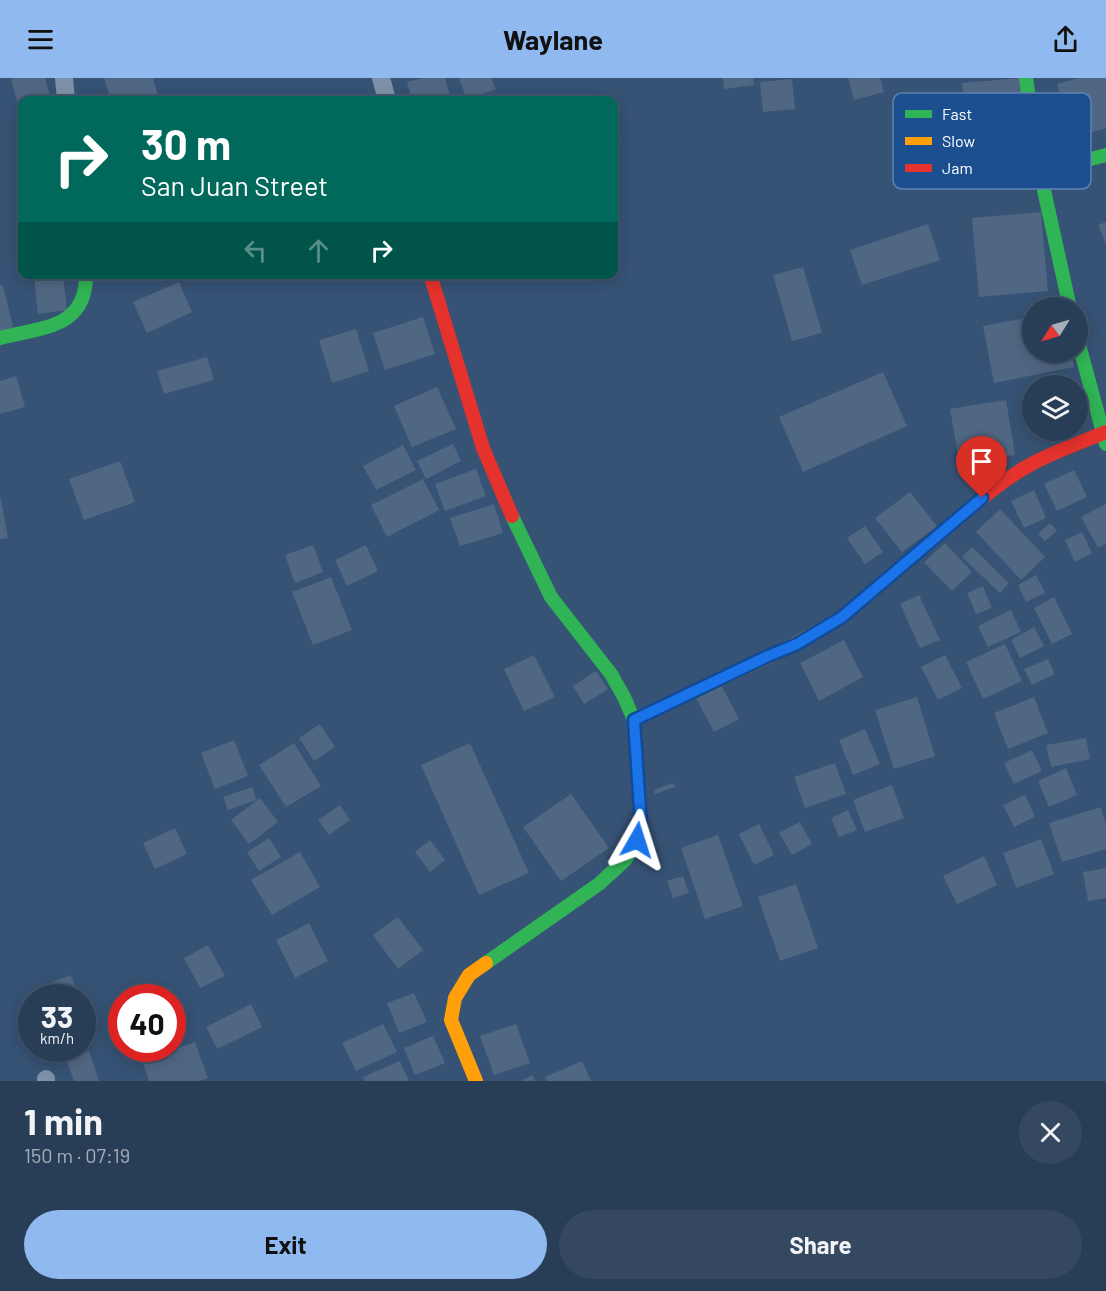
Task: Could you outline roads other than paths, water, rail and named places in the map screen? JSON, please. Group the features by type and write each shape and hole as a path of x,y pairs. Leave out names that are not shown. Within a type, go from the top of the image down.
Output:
{"street":[{"path":"64,78 66,96"},
{"path":"381,78 386,96"},
{"path":"1026,78 1028,93"},
{"path":"1091,159 1106,155"},
{"path":"1044,189 1068,297"},
{"path":"0,338 58,323 70,317 79,308 84,297 87,279"},
{"path":"432,279 483,448 515,523 551,597 611,674 634,720 641,824 637,840 626,859 598,884 469,975 455,998 451,1020 476,1081"},
{"path":"634,720 797,644 842,617 982,498 1043,458 1105,436 1084,363"}]}
